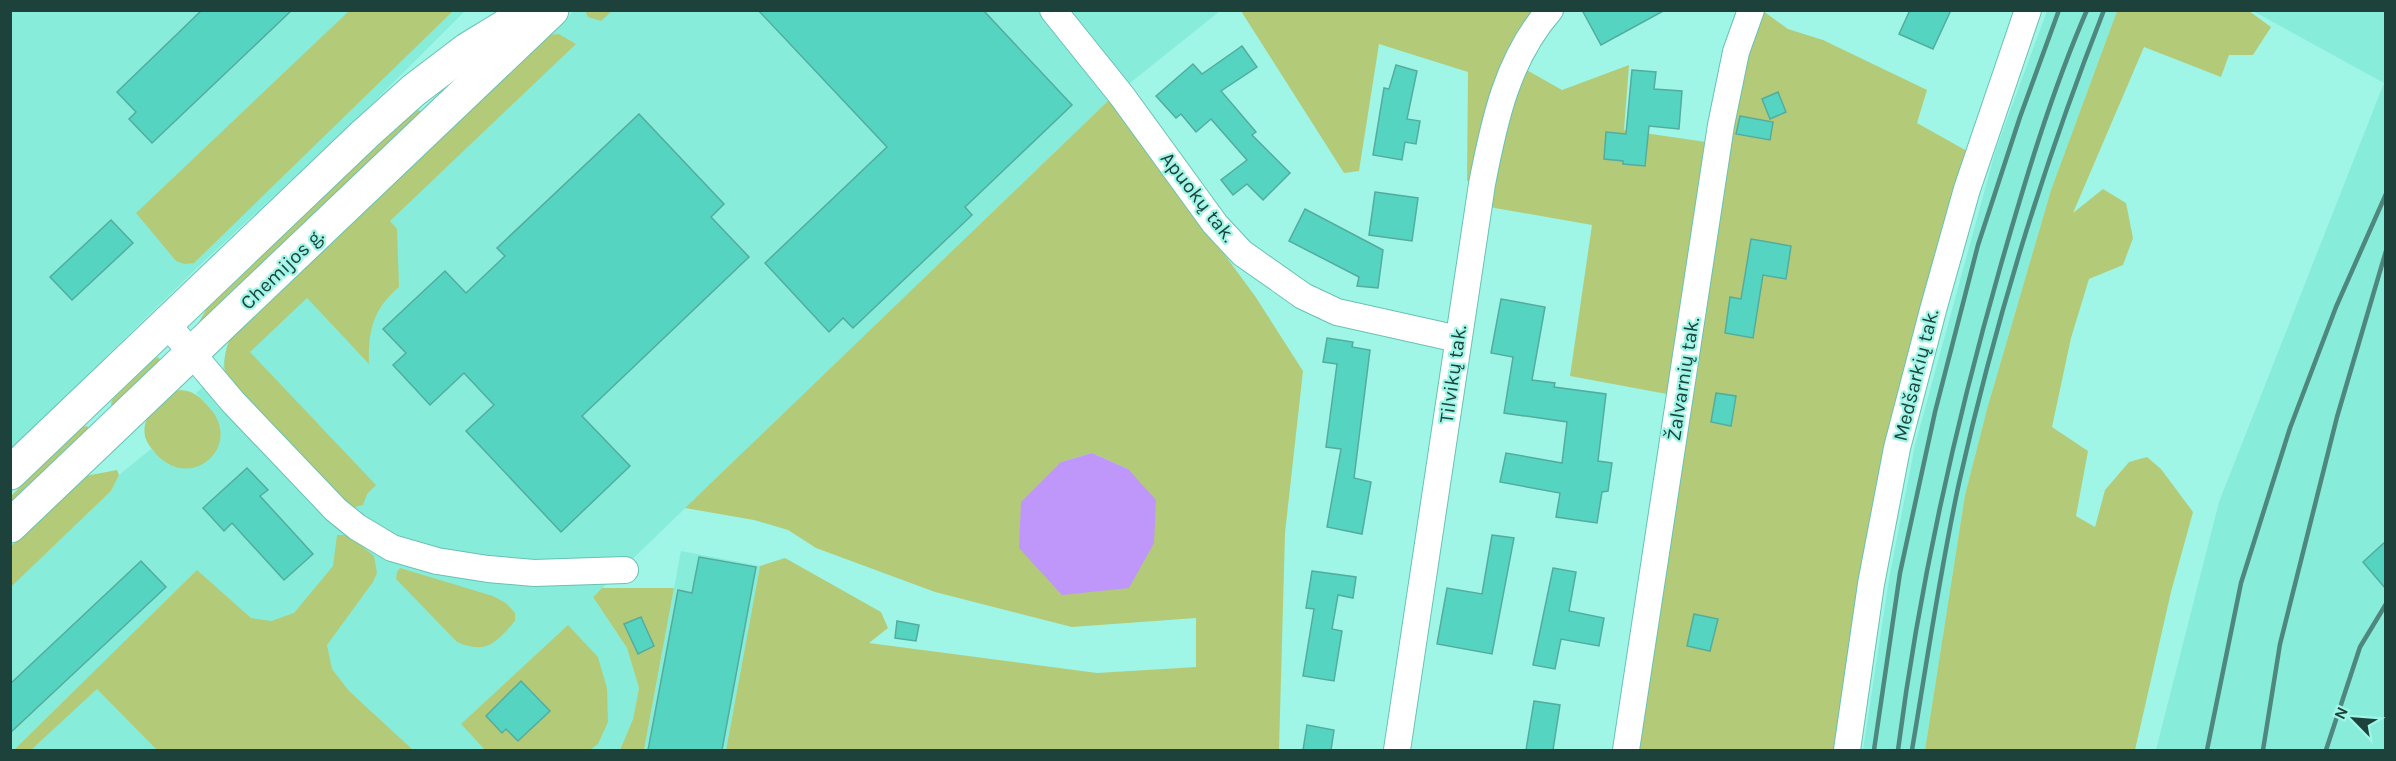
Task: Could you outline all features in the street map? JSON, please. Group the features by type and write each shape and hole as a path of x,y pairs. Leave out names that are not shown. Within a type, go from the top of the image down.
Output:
{"main road":[{"name":"Chemijos g.","path":"10,473 414,90 468,49 532,10"},
{"name":"Chemijos g.","path":"10,526 552,10"}],"street":[{"name":"Apuokų tak.","path":"1053,10 1122,96 1215,224 1242,253 1303,296 1336,312 1458,339"},
{"name":"Tilvikų tak.","path":"1397,750 1482,184 1496,112 1515,63 1538,24 1550,10"},
{"name":"Žalvarnių tak.","path":"1626,750 1721,125 1736,52 1751,10"},
{"name":"Medšarkių tak.","path":"1847,750 1871,584 1897,448 1932,310 1967,189 2028,10"},
{"path":"166,324 234,402 336,510 357,527 392,548 437,561 488,569 534,573 626,570"}],"shaded area":[{"path":"10,11 465,11 366,110 198,267 11,449"},
{"path":"349,11 453,11 194,263 184,264 176,261 136,213"},
{"path":"574,11 1220,11 1110,99 593,597 627,648 639,688 633,719 620,750 11,750 11,587 111,491 119,475 151,449 169,465 211,409 196,393 223,369 227,345"},
{"path":"585,11 612,11 601,21 588,17"},
{"path":"1241,11 1550,11 1516,64 1562,90 1629,65 1624,130 1706,142 1672,395 1570,376 1592,225 1478,205 1481,184 1467,181 1468,72 1379,44 1359,171 1344,173"},
{"path":"1757,11 1763,11 1788,29 1823,40 1927,90 1917,123 1967,151 1838,750 1637,750 1721,125"},
{"path":"2047,11 2117,11 2051,190 1987,409 1965,495 1925,750 1863,750 1889,579 1915,445 1996,149"},
{"path":"2117,11 2249,11 2271,27 2253,55 2229,55 2221,77 2144,47 2073,213 2103,189 2126,203 2133,238 2123,265 2089,279 2071,338 2052,427 2088,451 2076,516 2095,527 2105,490 2129,462 2147,457 2161,469 2193,512 2171,592 2135,750 1925,750 1965,495 1987,409 2051,190"},
{"path":"2253,11 2385,11 2385,750 2156,750 2219,502 2384,83"},
{"path":"559,34 576,44 390,221 397,229 399,287 383,304 374,321 371,331 369,364 307,298 250,352 376,485 367,494 363,505 355,507 345,504 227,378 224,367 225,356 232,334 547,35"},
{"path":"1110,99 1255,296 1303,371 1285,533 1279,750 726,750 760,566 785,558 881,612 888,628 869,643 1097,673 1196,667 1196,618 1072,627 935,592 816,548 788,530 754,520 685,508","holes":["1092,453 1128,469 1061,462"]},
{"path":"418,110 423,112 202,324 198,324 207,308 411,112"},
{"path":"158,357 162,362 114,408 111,404 112,400"},
{"path":"180,390 198,396 207,405 218,421 221,437 216,451 207,461 194,468 179,468 163,461 145,437 145,428 151,412 164,398"},
{"path":"87,426 89,429 11,510 11,496 82,427"},
{"path":"1092,453 1128,469 1156,500 1154,543 1129,588 1062,595 1019,548 1021,502 1061,462"},
{"path":"117,470 119,475 111,491 11,587 11,546 85,476"},
{"path":"337,535 348,535 374,556 377,573 373,582 327,645 332,669 349,691 413,750 157,750 97,689 31,750 14,750 197,570 251,618 271,621 294,613 333,566"},
{"path":"681,551 760,566 726,750 644,750"},
{"path":"400,568 493,596 506,603 515,613 515,621 490,645 476,647 457,642 396,579"},
{"path":"602,588 674,588 644,750 620,750 633,719 639,688 627,648 593,597"},
{"path":"568,625 598,657 607,688 608,722 598,744 590,750 485,750 461,724"}],"building":[{"path":"202,10 292,10 152,143 129,119 136,112 117,92"},
{"path":"758,10 983,10 1072,105 965,207 972,215 853,328 843,318 829,332 765,263 887,147"},
{"path":"1582,10 1665,10 1601,45"},
{"path":"1910,10 1951,10 1933,49 1899,34"},
{"path":"1242,46 1257,67 1221,91 1256,132 1252,135 1290,173 1263,200 1247,184 1233,195 1221,180 1247,160 1211,119 1196,132 1181,114 1176,118 1156,96 1193,64 1202,74"},
{"path":"1396,65 1417,71 1407,119 1420,121 1416,144 1405,142 1402,160 1373,155 1384,88 1389,89"},
{"path":"1632,70 1656,72 1654,89 1682,91 1679,129 1649,126 1645,166 1604,159 1606,132 1626,134"},
{"path":"1778,92 1786,112 1770,119 1762,99"},
{"path":"639,114 724,204 711,217 749,257 582,416 630,466 561,532 466,431 494,405 464,373 430,405 393,365 406,353 383,329 445,271 466,293 505,256 497,248"},
{"path":"1740,116 1773,122 1770,140 1736,134"},
{"path":"1375,192 1418,198 1412,241 1369,235"},
{"path":"1305,209 1383,250 1378,288 1357,286 1359,277 1289,241"},
{"path":"111,220 133,243 72,300 50,277"},
{"path":"1751,239 1791,246 1786,279 1763,275 1753,338 1725,333 1730,297 1741,299"},
{"path":"1501,299 1545,307 1532,380 1555,383 1554,387 1606,394 1598,461 1612,463 1608,491 1602,492 1597,523 1556,517 1560,493 1500,482 1506,453 1562,463 1567,422 1504,413 1513,357 1491,353"},
{"path":"1327,338 1353,342 1352,347 1370,350 1354,478 1371,482 1362,534 1327,527 1341,449 1326,447 1337,364 1323,362"},
{"path":"1716,393 1736,396 1731,426 1711,422"},
{"path":"247,468 268,490 260,496 313,554 284,580 232,523 224,531 203,508"},
{"path":"1492,535 1514,538 1492,654 1437,644 1447,588 1482,594"},
{"path":"2385,542 2385,588 2363,562"},
{"path":"699,557 756,567 722,750 648,750 678,590 692,593"},
{"path":"141,561 166,587 10,733 10,684"},
{"path":"1553,568 1576,572 1569,611 1604,618 1599,646 1561,639 1555,669 1533,665"},
{"path":"1312,571 1356,577 1353,598 1338,595 1332,629 1342,631 1334,681 1303,676 1314,609 1306,608"},
{"path":"1694,614 1718,619 1710,651 1687,646"},
{"path":"641,617 654,646 638,654 624,624"},
{"path":"897,621 919,625 916,641 895,638"},
{"path":"521,681 550,711 518,741 506,729 502,733 486,716"},
{"path":"1534,701 1560,705 1553,750 1526,750"},
{"path":"1307,725 1334,730 1331,750 1303,750"}],"railway":[{"path":"1874,750 1900,573 1935,412 1978,245 2020,117 2059,10"},
{"path":"1898,750 1916,628 1940,507 1968,387 2029,170 2050,105 2087,10"},
{"path":"1912,750 1952,516 1988,363 2041,184 2104,10"},
{"path":"2207,750 2241,583 2290,428 2336,307 2386,194"},
{"path":"2263,750 2280,644 2337,417 2386,251"},
{"path":"2326,750 2360,647 2386,604"}]}
